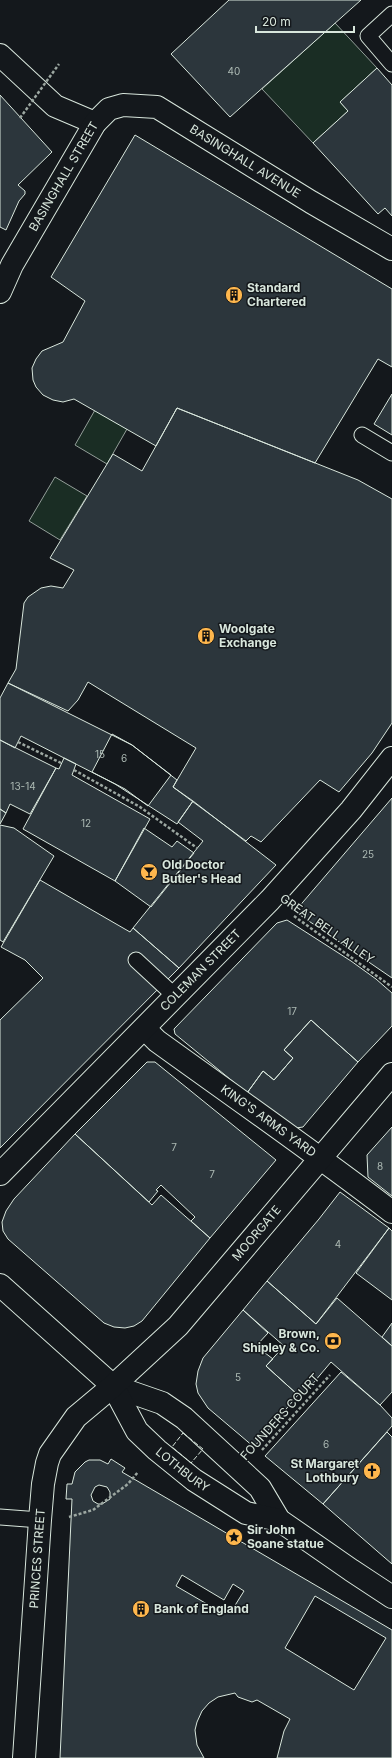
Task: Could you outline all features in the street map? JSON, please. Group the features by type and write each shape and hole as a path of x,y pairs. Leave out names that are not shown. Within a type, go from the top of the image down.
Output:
{"street":[{"name":"BASINGHALL STREET","path":"0,55 55,106 95,123 12,265 0,292"},
{"name":"BASINGHALL AVENUE","path":"95,123 109,109 124,106 157,107 311,202 392,249"},
{"name":"COLEMAN STREET","path":"0,1174 270,900 351,810 392,758"},
{"name":"KING'S ARMS YARD","path":"144,1029 288,1136 322,1158 392,1212"},
{"name":"MOORGATE","path":"114,1386 188,1315 392,1074"},
{"name":"LOTHBURY","path":"0,1285 114,1386 162,1404 184,1418 260,1488 279,1520"},
{"name":"LOTHBURY","path":"114,1386 137,1431 157,1450 194,1480 246,1513 279,1520 392,1597"},
{"name":"PRINCES STREET","path":"24,1758 43,1484 50,1454 76,1417 114,1386"}],"lane":[{"path":"392,14 368,36 392,64"},
{"path":"362,435 392,453"},
{"path":"136,960 176,997"},
{"path":"0,1516 40,1520"}],"path":[{"path":"20,118 59,64"},
{"path":"18,742 61,763"},
{"path":"74,770 140,807 197,848"},
{"name":"GREAT BELL ALLEY","path":"270,900 392,987"},
{"name":"FOUNDERS COURT","path":"243,1472 330,1375"},
{"path":"40,1520 64,1519 93,1510 128,1484 140,1470"}],"green space":[{"path":"335,23 377,68 340,102 348,111 313,143 262,89"},
{"path":"95,410 127,429 107,464 75,445"},
{"path":"55,477 87,496 60,540 29,521"}],"building":[{"path":"229,0 361,0 230,117 171,54"},
{"path":"377,68 392,85 392,216 385,208 378,214 313,143 348,111 340,102"},
{"path":"0,95 52,152 18,185 25,191 25,194 19,201 6,230 0,227"},
{"name":"Standard Chartered","path":"135,135 392,289 392,367 378,359 315,463 177,408 156,446 74,399 63,402 53,400 43,395 36,387 33,380 32,368 36,359 42,351 63,342 85,301 51,277"},
{"path":"392,394 392,435 374,424"},
{"name":"Woolgate Exchange","path":"177,408 358,480 392,499 392,723 372,753 339,792 320,780 261,842 251,836 246,841 173,787 196,748 88,682 78,700 68,711 8,683 16,669 24,603 28,597 41,588 51,586 63,588 74,570 50,558 113,454 142,471"},
{"path":"8,683 132,745 177,780 173,787 193,801 177,824 115,784 21,736 15,748 0,740 0,698"},
{"path":"112,734 132,745 171,775 148,806 125,789 92,772"},
{"path":"0,740 56,768 30,814 10,804 6,813 0,809"},
{"path":"64,758 76,764 72,775 150,819 115,881 23,829 56,768 59,769"},
{"path":"392,798 392,978 300,915 297,909"},
{"path":"193,801 276,865 179,968 133,928 203,841 178,822"},
{"path":"0,809 6,813 0,824"},
{"path":"0,825 14,828 54,856 3,942 0,940"},
{"name":"Old Doctor Butler's Head","path":"144,828 172,847 177,841 194,853 151,907 115,881"},
{"path":"40,880 130,932 133,928 179,968 0,1148 0,1020 43,978 25,960 1,947"},
{"path":"287,920 351,961 392,993 392,1026 358,1062 311,1020 284,1050 293,1058 274,1080 263,1071 247,1093 175,1034 174,1029 277,923"},
{"path":"311,1020 358,1062 303,1127 296,1128 247,1093 263,1071 274,1080 293,1058 284,1050"},
{"path":"147,1062 155,1062 276,1160 210,1238 191,1221 195,1217 161,1185 156,1190 158,1191 149,1202 75,1134"},
{"path":"392,1127 392,1196 368,1177 367,1155"},
{"path":"75,1134 152,1205 161,1195 210,1238 142,1321 134,1326 125,1328 114,1327 104,1323 8,1239 3,1231 2,1222 6,1211 14,1199"},
{"path":"340,1192 389,1228 316,1324 267,1281"},
{"path":"389,1228 392,1231 392,1300 356,1273"},
{"name":"Brown, Shipley & Co.","path":"267,1281 316,1324 337,1298 392,1346 392,1392 380,1405 331,1362 304,1394 301,1391 298,1395 266,1366 284,1346 243,1310"},
{"path":"243,1310 268,1333 256,1346 273,1359 266,1366 298,1395 254,1447 208,1408 198,1393 196,1384 198,1371 203,1358"},
{"path":"392,1323 392,1346 382,1337"},
{"path":"341,1372 380,1405 392,1418 392,1426 323,1504 265,1456"},
{"name":"St Margaret Lothbury","path":"387,1432 392,1437 392,1564 323,1504"},
{"name":"Bank of England","path":"111,1459 125,1468 122,1472 392,1630 392,1758 277,1758 284,1731 290,1719 257,1700 252,1702 238,1697 235,1693 218,1697 209,1703 202,1711 195,1730 197,1745 204,1758 60,1758 72,1499 66,1499 67,1484 72,1484 75,1472 89,1460 100,1460 108,1464","holes":["99,1485 107,1487 110,1492 110,1499 102,1504 98,1504 93,1501 91,1495 95,1487","182,1575 224,1600 233,1584 244,1591 234,1607 227,1612 219,1611 176,1586","315,1596 386,1638 354,1690 285,1648"]}],"fence":[{"path":"183,1433 203,1449 191,1463 172,1447 183,1433"}],"place":[{"name":"Standard Chartered","path":"234,295"},
{"name":"Woolgate Exchange","path":"206,636"},
{"name":"Old Doctor Butler's Head","path":"149,872"},
{"name":"Brown, Shipley & Co.","path":"333,1341"},
{"name":"St Margaret Lothbury","path":"372,1471"},
{"name":"Sir John Soane statue","path":"234,1537"},
{"name":"Bank of England","path":"141,1609"}]}
